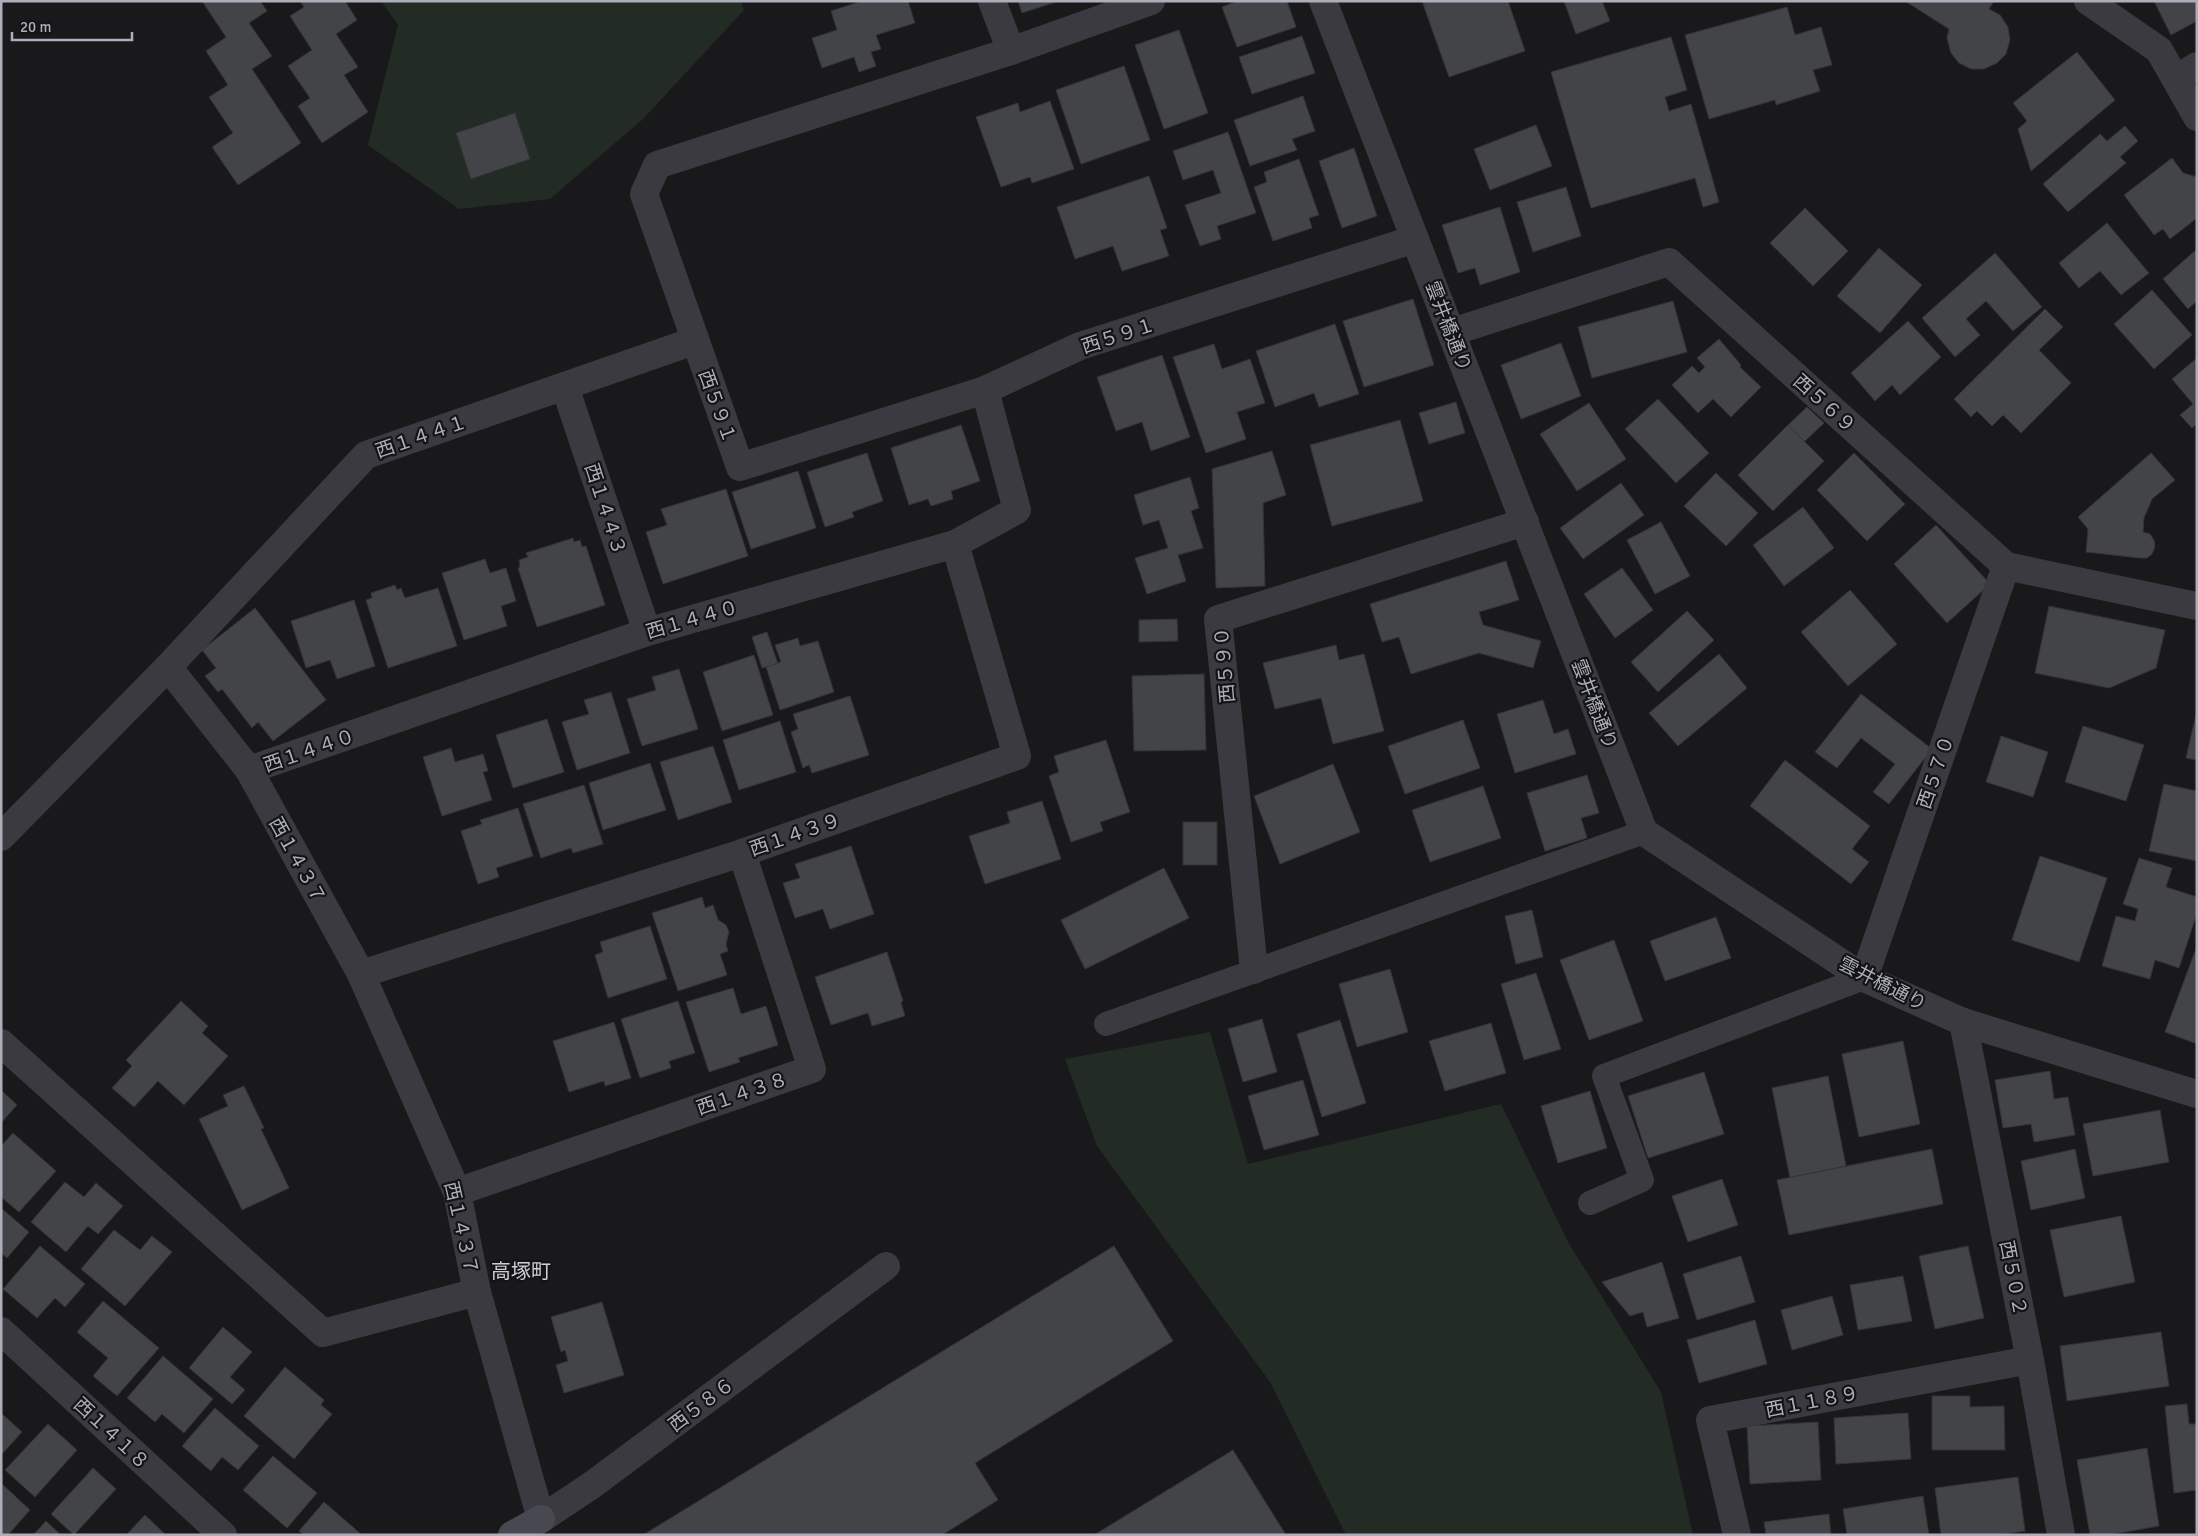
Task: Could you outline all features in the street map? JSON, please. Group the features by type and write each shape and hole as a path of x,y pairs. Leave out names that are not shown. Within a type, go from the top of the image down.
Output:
{"street":[{"path":"992,1 1011,51"},
{"name":"西５９１","path":"1151,1 1011,51 657,165 644,194 740,467 985,390 1080,346 1416,239"},
{"name":"雲井橋通り","path":"1323,1 1644,832 1864,978 1963,1022 2197,1094"},
{"path":"2088,1 2159,50 2186,72 2197,117"},
{"name":"西５６９","path":"1452,332 1668,262 2006,566"},
{"name":"西１４４１","path":"168,667 366,454 694,340"},
{"name":"西１４４３","path":"565,386 647,632"},
{"name":"西１４４０","path":"248,770 647,632 955,544 1017,510 985,390"},
{"name":"西５９０","path":"1254,970 1218,619 1525,522"},
{"name":"西１４３９","path":"361,974 742,853 1017,756 955,544"},
{"path":"2006,566 2197,606"},
{"name":"西５７０","path":"1864,978 2006,566"},
{"path":"1,837 168,667"},
{"name":"西１４３７","path":"168,667 248,770 361,974 457,1192 477,1292 541,1519"},
{"name":"西１４３８","path":"457,1192 812,1069 742,853"},
{"name":"西５０２","path":"1963,1022 2030,1360 2061,1535"},
{"name":"西１４３７","path":"1,1043 323,1333 477,1292"},
{"name":"西５８６","path":"512,1535 541,1519 592,1485 886,1266"},
{"name":"西１４１８","path":"1,1331 223,1535"},
{"name":"西１１８９","path":"1737,1535 1710,1420 2030,1360"}],"lane":[{"path":"1106,1024 1644,832"},
{"path":"1590,1203 1642,1180 1604,1076 1864,978"}],"shaded area":[{"path":"381,1 741,1 744,10 643,119 550,199 459,209 368,145 398,25"},
{"path":"1210,1032 1248,1164 1501,1104 1568,1242 1661,1392 1693,1535 1346,1535 1270,1382 1097,1146 1065,1059"}],"building":[{"path":"202,1 260,1 267,11 249,23 272,56 252,69 301,143 238,185 212,147 233,133 209,97 228,85 206,51 226,37"},
{"path":"300,1 345,1 357,20 336,34 358,67 344,75 368,112 322,143 298,106 310,98 288,66 312,50 290,16 304,7"},
{"path":"862,1 908,1 915,23 876,35 881,49 871,52 876,66 859,72 854,57 822,68 812,38 837,30 831,11"},
{"path":"1018,1 1059,1 1022,13"},
{"path":"1238,1 1287,1 1296,27 1237,47 1222,7"},
{"path":"1422,1 1508,1 1525,51 1449,77"},
{"path":"1564,1 1602,1 1610,21 1576,34"},
{"path":"1905,1 1994,1 1989,9 2000,15 2008,27 2010,40 2006,54 1997,63 1984,69 1971,69 1959,63 1951,53 1947,38 1949,29"},
{"path":"2154,1 2197,1 2197,21 2171,35"},
{"path":"1787,7 1795,35 1821,27 1832,65 1813,70 1820,91 1776,105 1775,100 1709,119 1685,35"},
{"path":"1179,30 1208,113 1164,129 1135,45"},
{"path":"1302,36 1315,73 1252,94 1239,57"},
{"path":"1671,37 1687,90 1665,97 1669,111 1691,104 1719,202 1703,207 1695,178 1591,208 1551,72"},
{"path":"2077,52 2115,100 2031,171 2018,129 2027,121 2013,103"},
{"path":"1124,66 1150,140 1081,164 1056,90"},
{"path":"1303,96 1315,131 1292,139 1297,150 1250,166 1234,120"},
{"path":"1050,101 1074,169 1032,183 1030,177 1001,187 976,117 1018,103 1020,112"},
{"path":"515,113 530,159 471,179 456,133"},
{"path":"1536,125 1552,166 1490,190 1474,149"},
{"path":"2125,126 2138,141 2120,157 2126,163 2068,212 2043,184 2100,134 2107,141"},
{"path":"1228,132 1256,213 1217,226 1221,239 1200,246 1185,205 1221,193 1213,170 1183,180 1173,151"},
{"path":"1354,148 1377,216 1342,228 1319,161"},
{"path":"2172,158 2183,173 2197,177 2197,218 2170,239 2163,229 2154,235 2124,195"},
{"path":"1299,159 1319,215 1309,218 1312,228 1273,241 1254,187 1267,182 1264,172"},
{"path":"1149,176 1167,228 1160,230 1169,256 1122,271 1113,246 1075,259 1057,207"},
{"path":"1566,187 1581,236 1533,252 1517,202"},
{"path":"1500,207 1520,272 1480,285 1475,268 1458,273 1442,225"},
{"path":"1805,208 1848,251 1813,286 1770,243"},
{"path":"2107,223 2149,273 2121,295 2100,271 2079,288 2059,263"},
{"path":"1879,248 1922,285 1880,333 1837,296"},
{"path":"2197,249 2197,301 2188,309 2163,279"},
{"path":"1995,253 2042,307 2013,331 1986,301 1966,319 1980,335 1955,357 1922,318"},
{"path":"2152,290 2192,335 2154,369 2114,324"},
{"path":"1413,299 1434,365 1364,387 1343,321"},
{"path":"1673,301 1687,352 1592,378 1578,327"},
{"path":"2045,309 2063,327 2039,350 2071,383 2021,433 2003,415 1992,426 1977,411 1971,417 1954,399"},
{"path":"1908,321 1941,357 1900,395 1892,385 1875,401 1851,373"},
{"path":"1335,324 1359,394 1319,407 1314,393 1275,407 1256,351"},
{"path":"1719,339 1741,365 1740,367 1761,387 1731,417 1713,399 1698,413 1672,385 1692,366 1699,373 1705,367 1697,358"},
{"path":"1561,343 1581,396 1521,419 1501,365"},
{"path":"1214,344 1222,369 1250,359 1265,403 1237,412 1246,439 1206,453 1173,357"},
{"path":"1162,355 1190,437 1151,451 1142,422 1116,431 1097,377"},
{"path":"2197,358 2197,424 2192,428 2180,415 2193,404 2172,379"},
{"path":"1658,399 1709,453 1676,483 1625,429"},
{"path":"1456,402 1465,433 1429,444 1419,413"},
{"path":"1589,403 1626,459 1577,491 1540,434"},
{"path":"1807,407 1824,423 1804,442 1788,425"},
{"path":"1400,420 1423,501 1332,526 1310,445"},
{"path":"961,425 980,481 951,491 953,499 931,506 928,499 909,505 891,448"},
{"path":"1788,425 1824,461 1773,511 1738,475"},
{"path":"1272,451 1286,495 1263,503 1265,586 1216,588 1212,469"},
{"path":"867,453 883,501 852,512 854,517 825,527 807,472"},
{"path":"1854,453 1905,504 1867,541 1817,490"},
{"path":"2151,453 2175,480 2152,499 2144,518 2143,532 2150,534 2154,540 2155,547 2152,554 2147,558 2140,558 2086,552 2088,529 2078,517"},
{"path":"798,471 816,528 751,549 732,492"},
{"path":"1716,473 1758,513 1726,546 1684,506"},
{"path":"1190,477 1199,508 1191,511 1203,548 1178,555 1186,581 1147,594 1135,558 1168,548 1159,520 1143,525 1134,495"},
{"path":"1621,483 1644,515 1583,559 1560,528"},
{"path":"726,489 748,556 663,584 646,532 667,525 661,509"},
{"path":"1803,507 1834,548 1784,586 1753,545"},
{"path":"1661,522 1690,576 1655,594 1627,540"},
{"path":"1936,525 1990,584 1947,623 1894,564"},
{"path":"573,538 574,542 580,540 582,547 586,546 605,605 537,627 518,568 520,567 519,560 528,557 526,553"},
{"path":"485,559 490,573 506,568 516,601 501,606 507,626 464,640 442,573"},
{"path":"1506,561 1519,600 1479,612 1483,625 1541,641 1533,668 1479,653 1411,674 1399,637 1382,642 1370,604"},
{"path":"1622,568 1653,610 1615,638 1584,594"},
{"path":"395,585 397,590 401,588 405,598 438,588 457,646 388,668 366,600 372,598 371,593"},
{"path":"1850,590 1897,644 1848,686 1801,632"},
{"path":"354,600 375,666 337,679 330,660 306,668 291,621"},
{"path":"2049,606 2165,630 2156,668 2109,688 2035,673"},
{"path":"255,608 326,700 273,741 258,722 252,728 222,689 218,692 205,676 216,668 202,650"},
{"path":"1687,611 1714,640 1658,692 1631,662"},
{"path":"1177,619 1178,641 1139,642 1139,620"},
{"path":"767,632 778,664 762,668 752,637"},
{"path":"798,638 800,646 818,641 834,692 780,710 766,667 781,662 775,645"},
{"path":"1336,645 1339,660 1364,654 1384,731 1333,744 1321,698 1275,709 1263,663"},
{"path":"1719,654 1747,688 1678,746 1649,713"},
{"path":"754,655 773,715 722,731 703,672"},
{"path":"679,669 698,729 642,746 627,699 656,690 652,677"},
{"path":"1204,674 1206,750 1134,751 1132,676"},
{"path":"611,692 630,753 577,770 562,722 589,714 584,700"},
{"path":"1861,694 1932,749 1889,804 1873,792 1895,764 1861,738 1837,768 1815,752"},
{"path":"850,696 869,755 812,773 809,765 803,768 791,732 798,729 793,714"},
{"path":"1543,700 1554,734 1568,729 1576,754 1515,773 1497,714"},
{"path":"2197,710 2197,760 2186,758"},
{"path":"547,719 564,772 513,788 496,735"},
{"path":"1463,720 1480,768 1405,794 1388,746"},
{"path":"780,721 796,772 739,790 723,740"},
{"path":"2083,726 2144,745 2126,801 2065,782"},
{"path":"2001,736 2048,752 2033,797 1986,782"},
{"path":"1106,740 1130,812 1100,822 1103,831 1071,842 1049,776 1059,772 1054,756"},
{"path":"713,746 732,802 678,820 660,762"},
{"path":"451,748 455,762 483,754 488,771 483,772 492,800 442,816 423,757"},
{"path":"1785,760 1870,826 1852,849 1869,862 1851,884 1750,806"},
{"path":"650,763 666,810 603,830 589,783"},
{"path":"1333,764 1360,832 1280,864 1254,796"},
{"path":"1587,775 1599,813 1581,818 1587,838 1545,851 1527,793"},
{"path":"2164,784 2197,791 2197,861 2149,851"},
{"path":"584,785 603,844 573,853 571,848 541,858 523,804"},
{"path":"1483,786 1501,838 1430,862 1412,810"},
{"path":"1042,801 1061,859 985,884 969,836 1010,823 1007,812"},
{"path":"518,808 533,856 496,868 499,877 478,884 461,831 482,824 480,820"},
{"path":"1183,822 1217,822 1217,865 1183,865"},
{"path":"851,846 874,914 830,929 823,909 795,918 783,883 800,878 795,864"},
{"path":"2040,856 2107,878 2079,962 2012,940"},
{"path":"2139,858 2172,868 2166,887 2197,897 2197,913 2179,968 2155,960 2150,979 2102,966 2116,916 2135,921 2138,909 2123,904"},
{"path":"1164,868 1189,918 1085,969 1061,920"},
{"path":"702,897 705,908 713,905 718,920 726,925 729,932 726,944 728,951 720,954 727,975 678,991 652,913"},
{"path":"1532,910 1543,957 1516,964 1505,916"},
{"path":"1716,917 1731,958 1665,981 1650,941"},
{"path":"650,926 667,979 608,998 595,955 603,952 600,942"},
{"path":"1614,940 1643,1021 1589,1040 1560,960"},
{"path":"2197,946 2197,1044 2165,1032"},
{"path":"887,952 903,1001 901,1002 905,1016 872,1026 868,1013 831,1025 815,977"},
{"path":"1390,969 1408,1032 1357,1047 1339,984"},
{"path":"1536,973 1561,1049 1524,1060 1501,984"},
{"path":"733,988 741,1014 766,1006 778,1045 738,1058 740,1062 709,1072 686,1002"},
{"path":"181,1001 208,1026 202,1033 228,1056 184,1105 158,1081 134,1107 112,1088 132,1066 126,1060"},
{"path":"678,1001 695,1053 669,1061 671,1068 640,1078 621,1019"},
{"path":"1262,1019 1277,1072 1243,1082 1228,1029"},
{"path":"1340,1020 1366,1103 1322,1117 1297,1034"},
{"path":"614,1022 631,1078 605,1086 604,1081 569,1092 553,1041"},
{"path":"1491,1023 1506,1073 1445,1091 1429,1041"},
{"path":"1903,1041 1920,1124 1859,1137 1842,1054"},
{"path":"2050,1071 2054,1099 2068,1097 2075,1135 2034,1142 2031,1124 2003,1128 1995,1080"},
{"path":"1704,1072 1724,1134 1648,1158 1628,1096"},
{"path":"1828,1076 1846,1166 1790,1178 1772,1088"},
{"path":"1303,1080 1319,1135 1264,1150 1248,1096"},
{"path":"244,1086 264,1128 261,1129 289,1188 242,1210 199,1119 228,1106 223,1095"},
{"path":"1,1090 17,1105 1,1123"},
{"path":"1590,1091 1607,1148 1558,1163 1541,1106"},
{"path":"2160,1110 2169,1162 2093,1176 2083,1124"},
{"path":"13,1133 56,1171 19,1212 1,1197 1,1146"},
{"path":"1932,1149 1943,1204 1789,1235 1777,1180"},
{"path":"2075,1149 2085,1198 2031,1210 2021,1161"},
{"path":"1722,1179 1738,1225 1688,1242 1672,1196"},
{"path":"65,1182 84,1197 96,1183 123,1206 98,1234 88,1226 66,1252 31,1222"},
{"path":"1,1208 29,1232 7,1258 1,1253"},
{"path":"2121,1216 2135,1282 2064,1297 2050,1230"},
{"path":"114,1230 140,1250 152,1236 172,1252 125,1306 81,1269"},
{"path":"40,1246 85,1284 65,1307 55,1298 37,1318 3,1289"},
{"path":"1114,1246 1173,1341 975,1463 998,1500 942,1535 643,1535"},
{"path":"1968,1246 1984,1318 1935,1329 1919,1256"},
{"path":"1741,1256 1755,1302 1697,1320 1683,1274"},
{"path":"1662,1262 1679,1318 1647,1327 1643,1312 1630,1316 1602,1282"},
{"path":"1903,1276 1912,1321 1858,1330 1850,1285"},
{"path":"1832,1296 1843,1335 1792,1350 1781,1310"},
{"path":"103,1301 159,1348 117,1396 93,1376 108,1358 77,1332"},
{"path":"602,1302 624,1375 564,1393 556,1365 568,1361 565,1350 561,1352 551,1317"},
{"path":"1755,1320 1767,1364 1699,1383 1687,1340"},
{"path":"223,1327 252,1352 230,1377 245,1390 232,1404 189,1368"},
{"path":"2161,1332 2169,1386 2067,1401 2060,1346"},
{"path":"163,1356 213,1399 184,1433 162,1414 155,1422 127,1398"},
{"path":"285,1367 324,1400 321,1405 332,1414 294,1459 244,1416"},
{"path":"1932,1396 1970,1396 1970,1407 2004,1406 2005,1450 1932,1450"},
{"path":"2187,1404 2189,1424 2197,1424 2197,1490 2174,1493 2165,1406"},
{"path":"215,1408 259,1446 238,1470 222,1457 211,1471 182,1446"},
{"path":"1,1413 22,1432 1,1455"},
{"path":"1908,1413 1911,1459 1836,1464 1834,1418"},
{"path":"1818,1422 1821,1480 1750,1484 1747,1426"},
{"path":"48,1424 77,1450 35,1497 5,1470"},
{"path":"2147,1448 2159,1526 2108,1535 2090,1535 2077,1460"},
{"path":"1233,1450 1286,1535 1094,1535"},
{"path":"273,1456 317,1493 287,1528 243,1490"},
{"path":"93,1468 116,1489 74,1535 51,1514"},
{"path":"2018,1477 2025,1531 1997,1535 1941,1535 1935,1488"},
{"path":"2,1484 30,1510 8,1535 1,1535"},
{"path":"1923,1496 1929,1535 1847,1535 1843,1509"},
{"path":"324,1502 362,1535 304,1535 299,1531"},
{"path":"1829,1514 1831,1535 1766,1535 1764,1522"},
{"path":"145,1515 166,1535 126,1535"},
{"path":"46,1521 61,1535 33,1535"}],"district":[{"name":"高塚町","path":"521,1271"}]}
